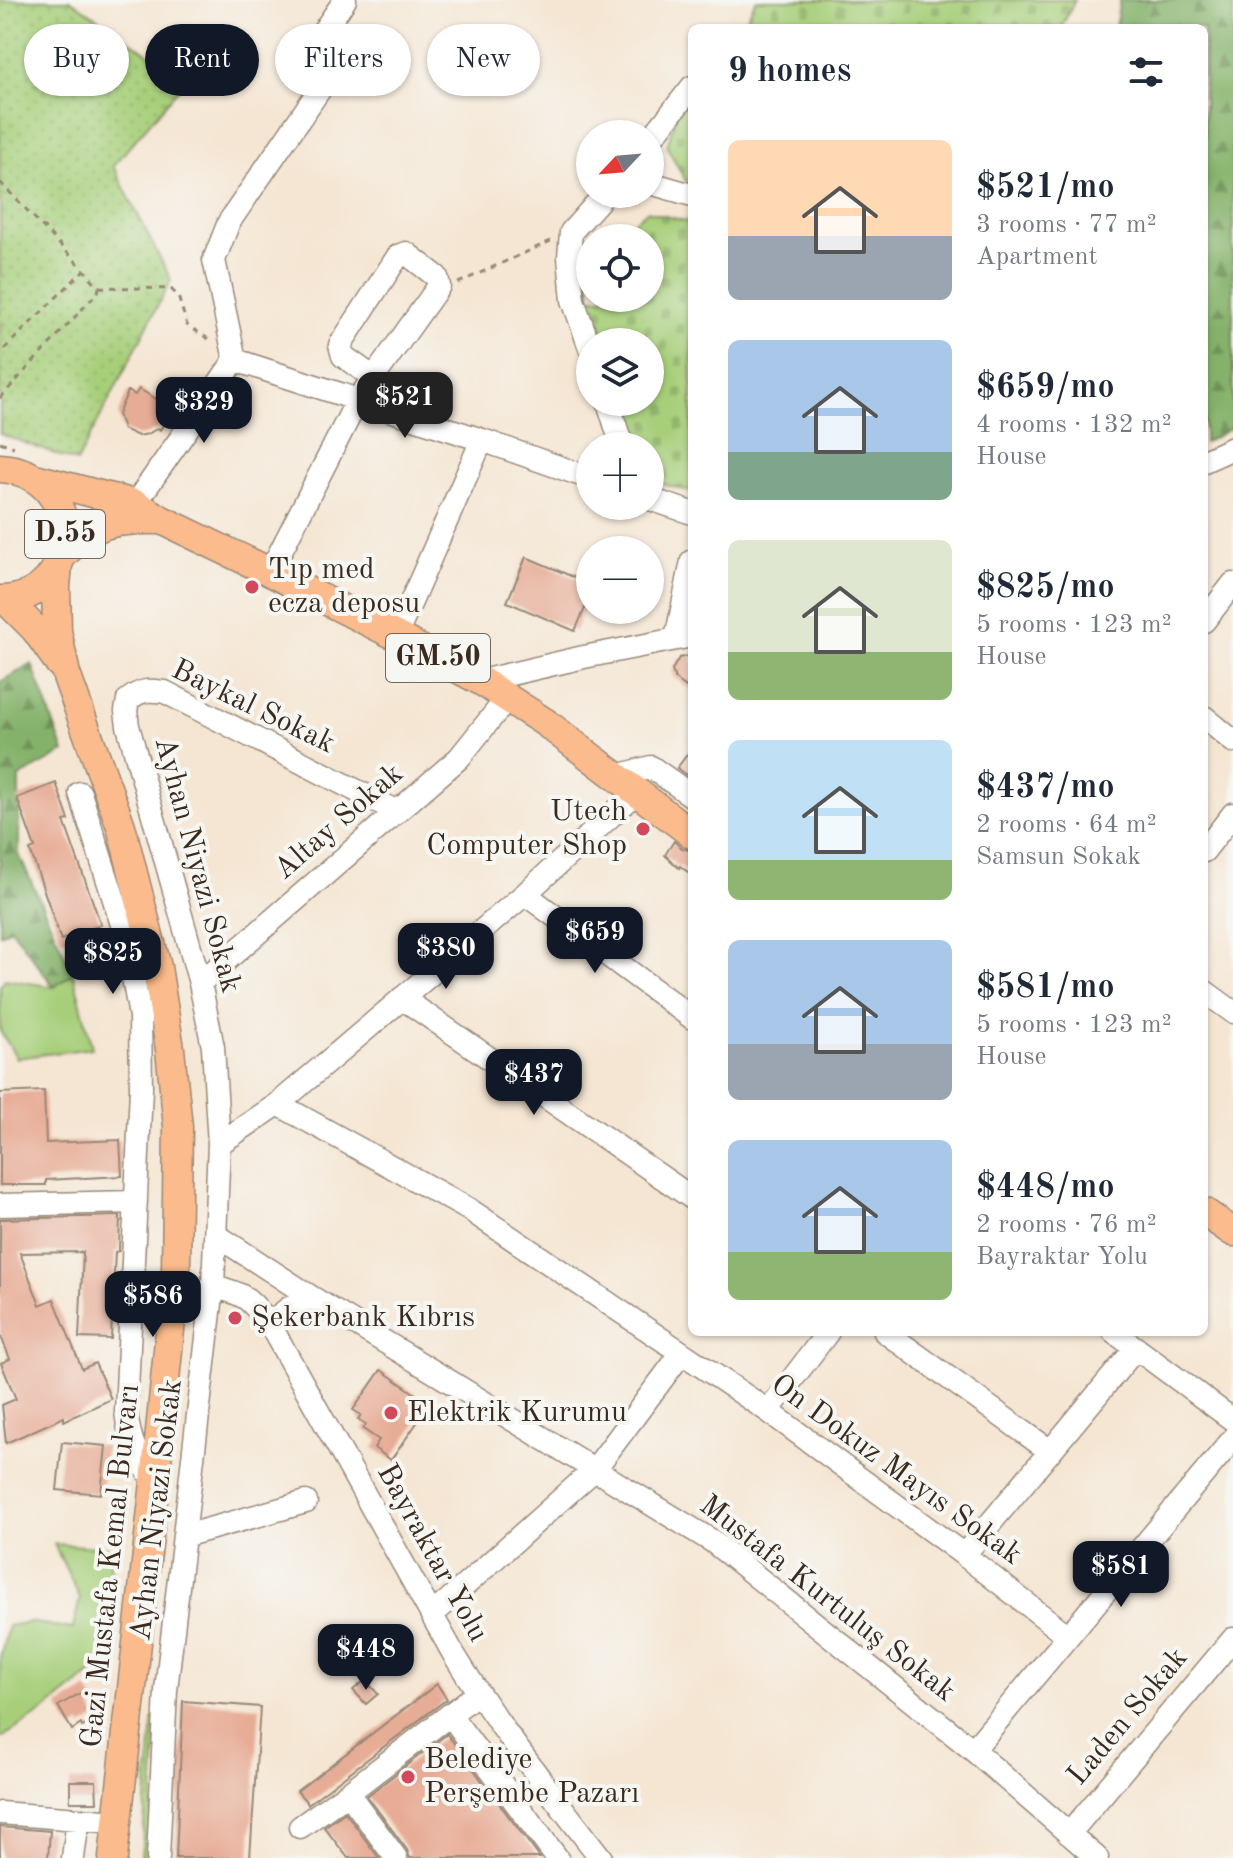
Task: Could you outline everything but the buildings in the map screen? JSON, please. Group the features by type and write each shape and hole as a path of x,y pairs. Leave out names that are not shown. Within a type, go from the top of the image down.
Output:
{"main road":[{"name":"D.55","path":"0,468 35,478 46,488 56,500 65,528 60,561 49,578 22,596 3,600"},
{"name":"GM.50","path":"35,478 135,504 481,681 546,723 688,831"},
{"name":"GM.50","path":"60,561 78,539 102,525 162,520"},
{"name":"Gazi Mustafa Kemal Bulvarı","path":"60,561 55,622 66,674 121,826 157,967 178,1127 176,1269 113,1858"},
{"name":"Gazi Mustafa Kemal Bulvarı","path":"3,600 35,629 66,674"},
{"path":"1208,1215 1233,1232"}],"street":[{"path":"135,504 234,358 214,260 229,222 331,73 311,49 345,0"},
{"path":"664,122 688,92"},
{"path":"664,187 688,194"},
{"path":"583,328 573,300 569,257 571,232 592,208"},
{"path":"270,572 357,401 374,378 439,286 437,277 406,253 398,256 340,345 343,356 374,378"},
{"path":"234,358 576,473"},
{"path":"396,636 482,440"},
{"path":"1208,459 1233,448"},
{"path":"664,504 688,512"},
{"path":"1208,616 1233,584"},
{"path":"481,681 684,637 688,599"},
{"name":"Baykal Sokak","path":"128,700 148,689 165,692 396,811"},
{"name":"Altay Sokak","path":"200,983 459,758 508,697"},
{"name":"Ayhan Niyazi Sokak","path":"128,700 128,726 200,983 213,1047 219,1144 213,1286 166,1690 158,1858"},
{"path":"1208,720 1233,741"},
{"path":"219,1144 278,1104 525,894 627,784 651,767 688,793"},
{"path":"80,793 125,934 140,1016 141,1089 126,1412 129,1437 137,1456 155,1482"},
{"path":"1208,846 1233,814"},
{"path":"525,894 688,1015"},
{"path":"1208,994 1233,1012"},
{"path":"402,998 688,1195"},
{"name":"On Dokuz Mayıs Sokak","path":"278,1104 470,1210 768,1411 1068,1636"},
{"path":"0,1205 136,1202"},
{"name":"Mustafa Kurtuluş Sokak","path":"216,1235 311,1297 712,1541 973,1750 1097,1858"},
{"name":"Bayraktar Yolu","path":"213,1286 235,1291 251,1301 269,1323 478,1693 601,1858"},
{"path":"269,1323 311,1297"},
{"path":"768,1411 825,1336"},
{"path":"891,1336 1050,1451"},
{"path":"1120,1336 1233,1420"},
{"path":"964,1555 1136,1348"},
{"path":"432,1615 595,1469 681,1354"},
{"path":"973,1750 1231,1447"},
{"path":"184,1536 306,1502"},
{"name":"Laden Sokak","path":"1069,1834 1233,1639"},
{"path":"131,1686 166,1690"},
{"path":"300,1827 478,1693"},
{"path":"451,1716 557,1858"},
{"path":"348,1793 396,1858"},
{"path":"0,1813 117,1822"},
{"path":"73,1858 78,1819"}],"path":[{"path":"0,182 99,287 171,289 178,296 187,325 234,358"},
{"path":"439,286 460,283 571,232"},
{"path":"0,353 84,270"},
{"path":"0,398 98,292 99,287"}],"green space":[{"path":"0,0 71,0 106,24 24,24 24,96 129,96 129,40 145,51 145,96 172,96 113,166 171,280 77,462 0,434"},
{"path":"756,0 1075,0 1063,24 744,24"},
{"path":"1120,0 1233,0 1233,427 1208,441 1208,24 1116,24"},
{"path":"688,100 688,182 667,147 677,110"},
{"path":"647,211 688,222 688,491 664,485 664,432 638,432 631,416 664,416 664,328 590,328 584,312 664,312 664,224 631,224"},
{"path":"32,664 64,752 19,777 19,855 73,973 54,987 11,928 0,934 0,682"},
{"path":"73,973 92,1048 17,1058 0,1031 0,986 5,979 54,987"},
{"path":"54,1544 112,1548 102,1665 45,1710 0,1739 0,1658 8,1626 30,1622 73,1629 80,1598"},
{"path":"158,1716 149,1858 141,1858 153,1721"}],"place":[{"name":"Tıp med ecza deposu","path":"252,587"},
{"name":"Utech Computer Shop","path":"643,829"},
{"name":"Şekerbank Kıbrıs","path":"235,1318"},
{"name":"Elektrik Kurumu","path":"391,1413"},
{"name":"Belediye Perşembe Pazarı","path":"408,1777"}]}
